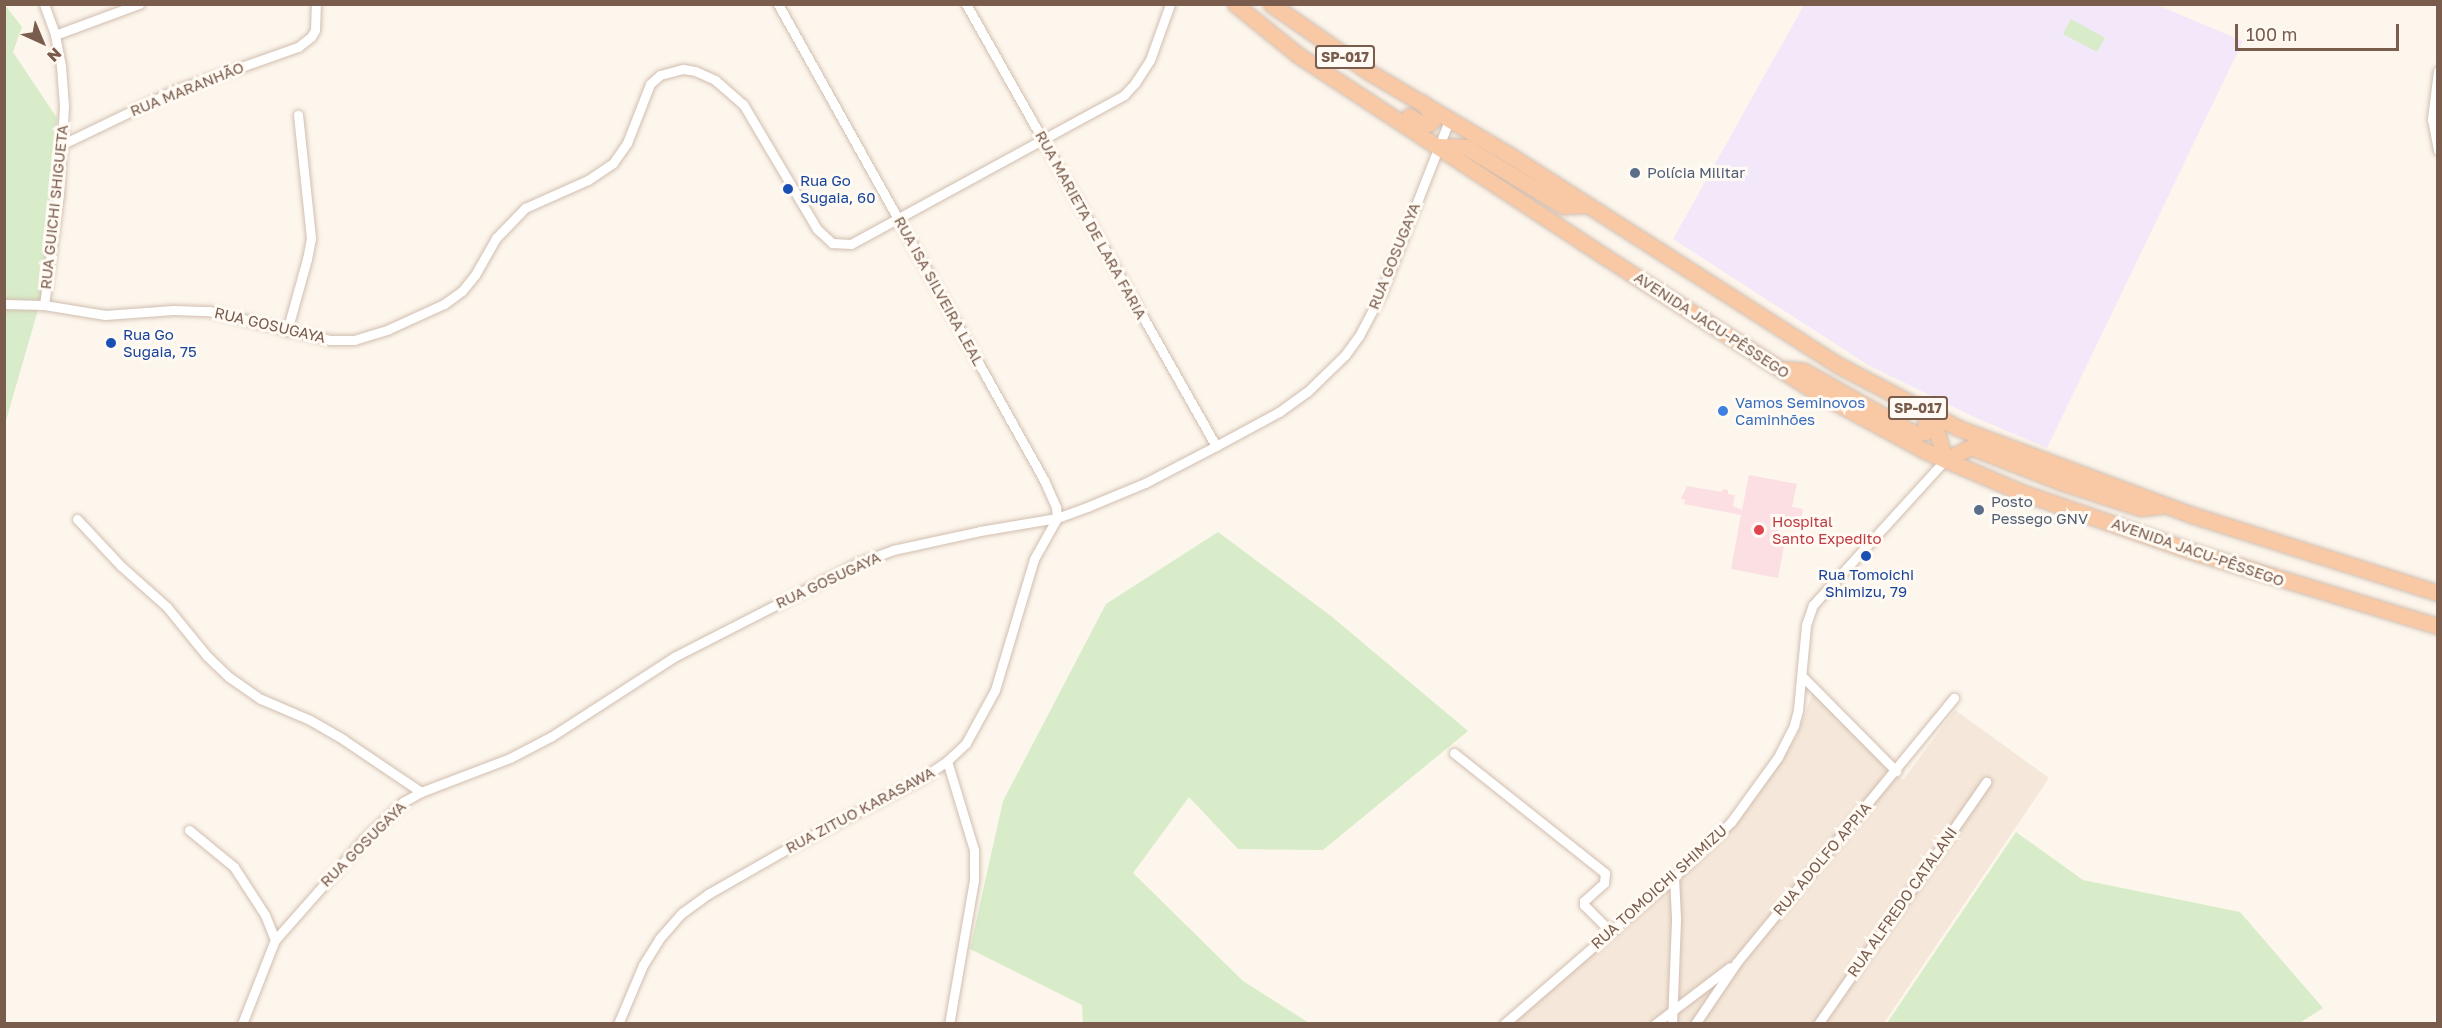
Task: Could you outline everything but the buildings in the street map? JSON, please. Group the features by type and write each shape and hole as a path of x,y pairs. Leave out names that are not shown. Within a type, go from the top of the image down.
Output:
{"highway":[{"name":"AVENIDA JACU-PÊSSEGO","path":"1235,4 1268,33 1325,72 1780,369 1866,419 1945,460 1974,473 2246,569 2438,626"},
{"name":"SP-017","path":"1271,4 1331,48 1449,118 1838,365 1923,413 2167,506 2438,593"},
{"path":"1325,72 1353,80 1424,125 1433,119 1423,103"},
{"path":"1437,146 1466,147 1563,206 1588,205"},
{"path":"1780,369 1804,371 1916,434 1925,432 1923,413"},
{"path":"1923,413 1936,429 1945,460 1971,447 2141,508 2167,506"},
{"path":"1974,473 1973,461 1980,456 2079,494 2101,495"}],"street":[{"name":"RUA GUICHI SHIGUETA","path":"44,4 55,35 61,66 63,144 44,305"},
{"path":"55,35 139,4"},
{"name":"RUA MARANHÃO","path":"63,144 173,92 298,47 311,37 315,30 316,4"},
{"name":"RUA ISA SILVEIRA LEAL","path":"778,4 1044,480 1056,507 1057,518"},
{"name":"RUA MARIETA DE LARA FARIA","path":"966,4 1216,446"},
{"name":"RUA GOSUGAYA","path":"4,304 44,305 105,315 173,310 209,311 287,332 330,340 354,340 389,329 444,304 468,283 496,238 525,208 588,180 613,163 627,144 650,84 671,70 695,70 723,85 743,104 825,238 842,245 851,244 1105,108 1136,83 1150,60 1170,4"},
{"path":"2438,71 2432,119 2438,150"},
{"path":"287,332 308,259 311,238 298,115"},
{"name":"RUA GOSUGAYA","path":"242,1023 275,940 386,817 403,802 421,792 510,758 552,736 674,657 858,563 893,550 937,540 1057,518 1145,483 1280,412 1307,392 1328,374 1359,336 1382,294 1449,118"},
{"name":"RUA TOMOICHI SHIMIZU","path":"1504,1023 1674,877 1727,827 1778,757 1794,725 1802,676 1806,626 1813,604 1945,460"},
{"name":"RUA ZITUO KARASAWA","path":"618,1023 643,965 659,939 682,913 708,894 787,849 922,778 947,761 966,743 995,690 1034,559 1044,537 1057,518"},
{"path":"77,519 121,566 167,607 207,656 229,677 261,699 310,720 344,740 421,792"},
{"path":"1802,676 1896,771"},
{"name":"RUA ADOLFO APPIA","path":"1695,1023 1737,962 1954,698"},
{"path":"1454,753 1605,873 1604,882 1584,901 1584,905 1611,932"},
{"path":"947,761 974,850 974,880 949,1023"},
{"name":"RUA ALFREDO CATALANI","path":"1818,1023 1986,782"},
{"path":"189,830 234,867 265,915 275,940"},
{"path":"1671,1023 1676,918 1674,877"},
{"path":"1654,1023 1737,962"}],"shaded area":[{"path":"1804,5 2157,5 2243,41 2047,448 1974,417 1868,365 1673,239"},
{"name":"Hospital Santo Expedito","path":"1749,475 1797,484 1792,507 1803,509 1801,521 1781,517 1777,539 1785,541 1778,578 1731,569 1741,515 1684,504 1685,499 1681,499 1687,486 1722,492 1723,489 1728,490 1728,494 1735,495 1733,506 1742,510"},
{"path":"1813,692 1903,780 1955,710 2049,778 1884,1023 1509,1024 1732,828 1796,737"}],"green space":[{"path":"5,5 22,27 13,52 57,118 42,296 5,424"},
{"path":"2071,19 2105,38 2097,52 2063,34"},
{"path":"1218,532 1331,616 1468,731 1323,850 1238,849 1189,797 1133,873 1243,981 1309,1023 1083,1023 1082,1005 970,949 1003,801 1106,604"},
{"path":"2016,832 2083,880 2240,912 2323,1008 2298,1024 1887,1023"}],"place":[{"name":"Polícia Militar","path":"1635,173"},
{"name":"Rua Go Sugaia, 60","path":"788,189"},
{"name":"Rua Go Sugaia, 75","path":"111,343"},
{"name":"Vamos Seminovos Caminhões","path":"1723,411"},
{"name":"Posto Pessego GNV","path":"1979,510"},
{"name":"Hospital Santo Expedito","path":"1759,530"},
{"name":"Rua Tomoichi Shimizu, 79","path":"1866,556"}]}
